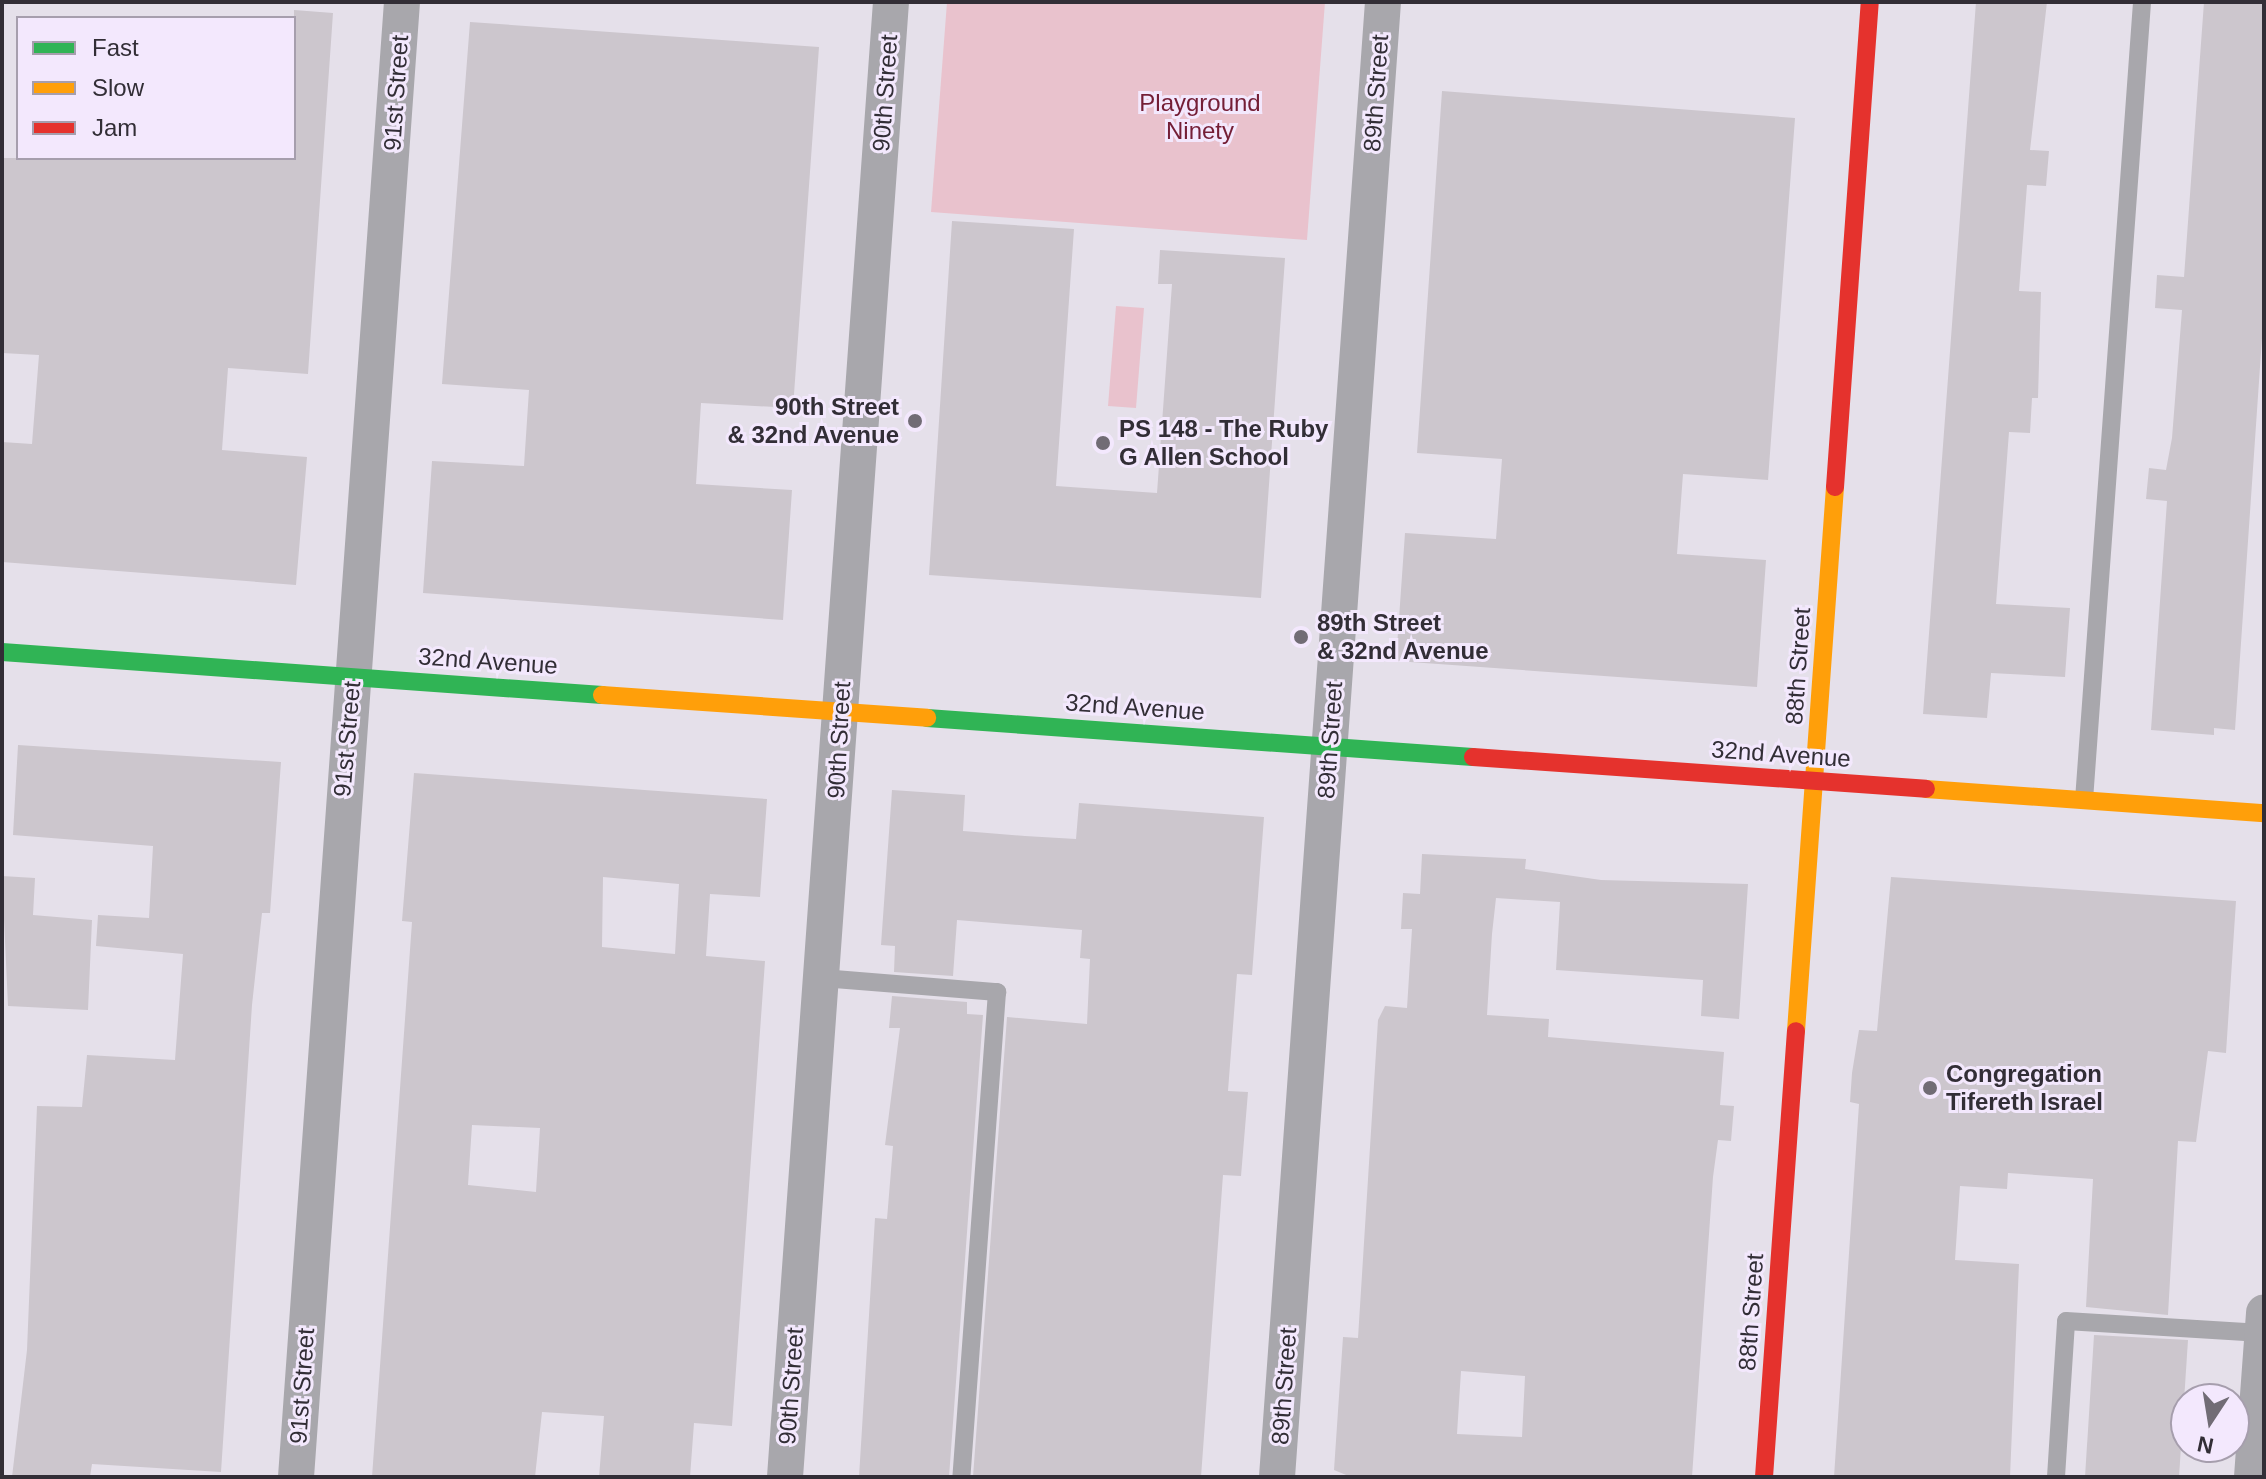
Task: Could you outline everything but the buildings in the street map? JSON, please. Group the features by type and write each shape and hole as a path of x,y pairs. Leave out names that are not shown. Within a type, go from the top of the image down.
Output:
{"street":[{"name":"91st Street","path":"296,1477 402,2"},
{"name":"90th Street","path":"785,1477 891,2"},
{"name":"89th Street","path":"1277,1477 1383,2"},
{"name":"88th Street","path":"1764,1477 1870,2"},
{"name":"32nd Avenue","path":"2,652 2264,813"},
{"path":"2252,1477 2263,1323"}],"lane":[{"path":"2084,800 2142,2"},
{"path":"822,978 997,992 961,1477"},
{"path":"2056,1477 2066,1321 2263,1323"}],"green space":[{"name":"Playground Ninety","path":"947,2 1325,2 1307,240 931,212"},
{"path":"1116,306 1144,308 1136,408 1108,406"}],"traffic: fast":[{"path":"2,652 602,695"},
{"path":"927,718 1473,757"}],"traffic: slow":[{"path":"1796,1031 1835,487"},
{"path":"602,695 927,718"},
{"path":"1926,789 2264,813"}],"traffic: jam":[{"path":"1835,487 1870,2"},
{"path":"1473,757 1926,789"},
{"path":"1764,1477 1796,1031"}],"place":[{"name":"90th Street & 32nd Avenue","path":"915,421"},
{"name":"PS 148 - The Ruby G Allen School","path":"1103,443"},
{"name":"89th Street & 32nd Avenue","path":"1301,637"},
{"name":"Congregation Tifereth Israel","path":"1930,1088"}]}
